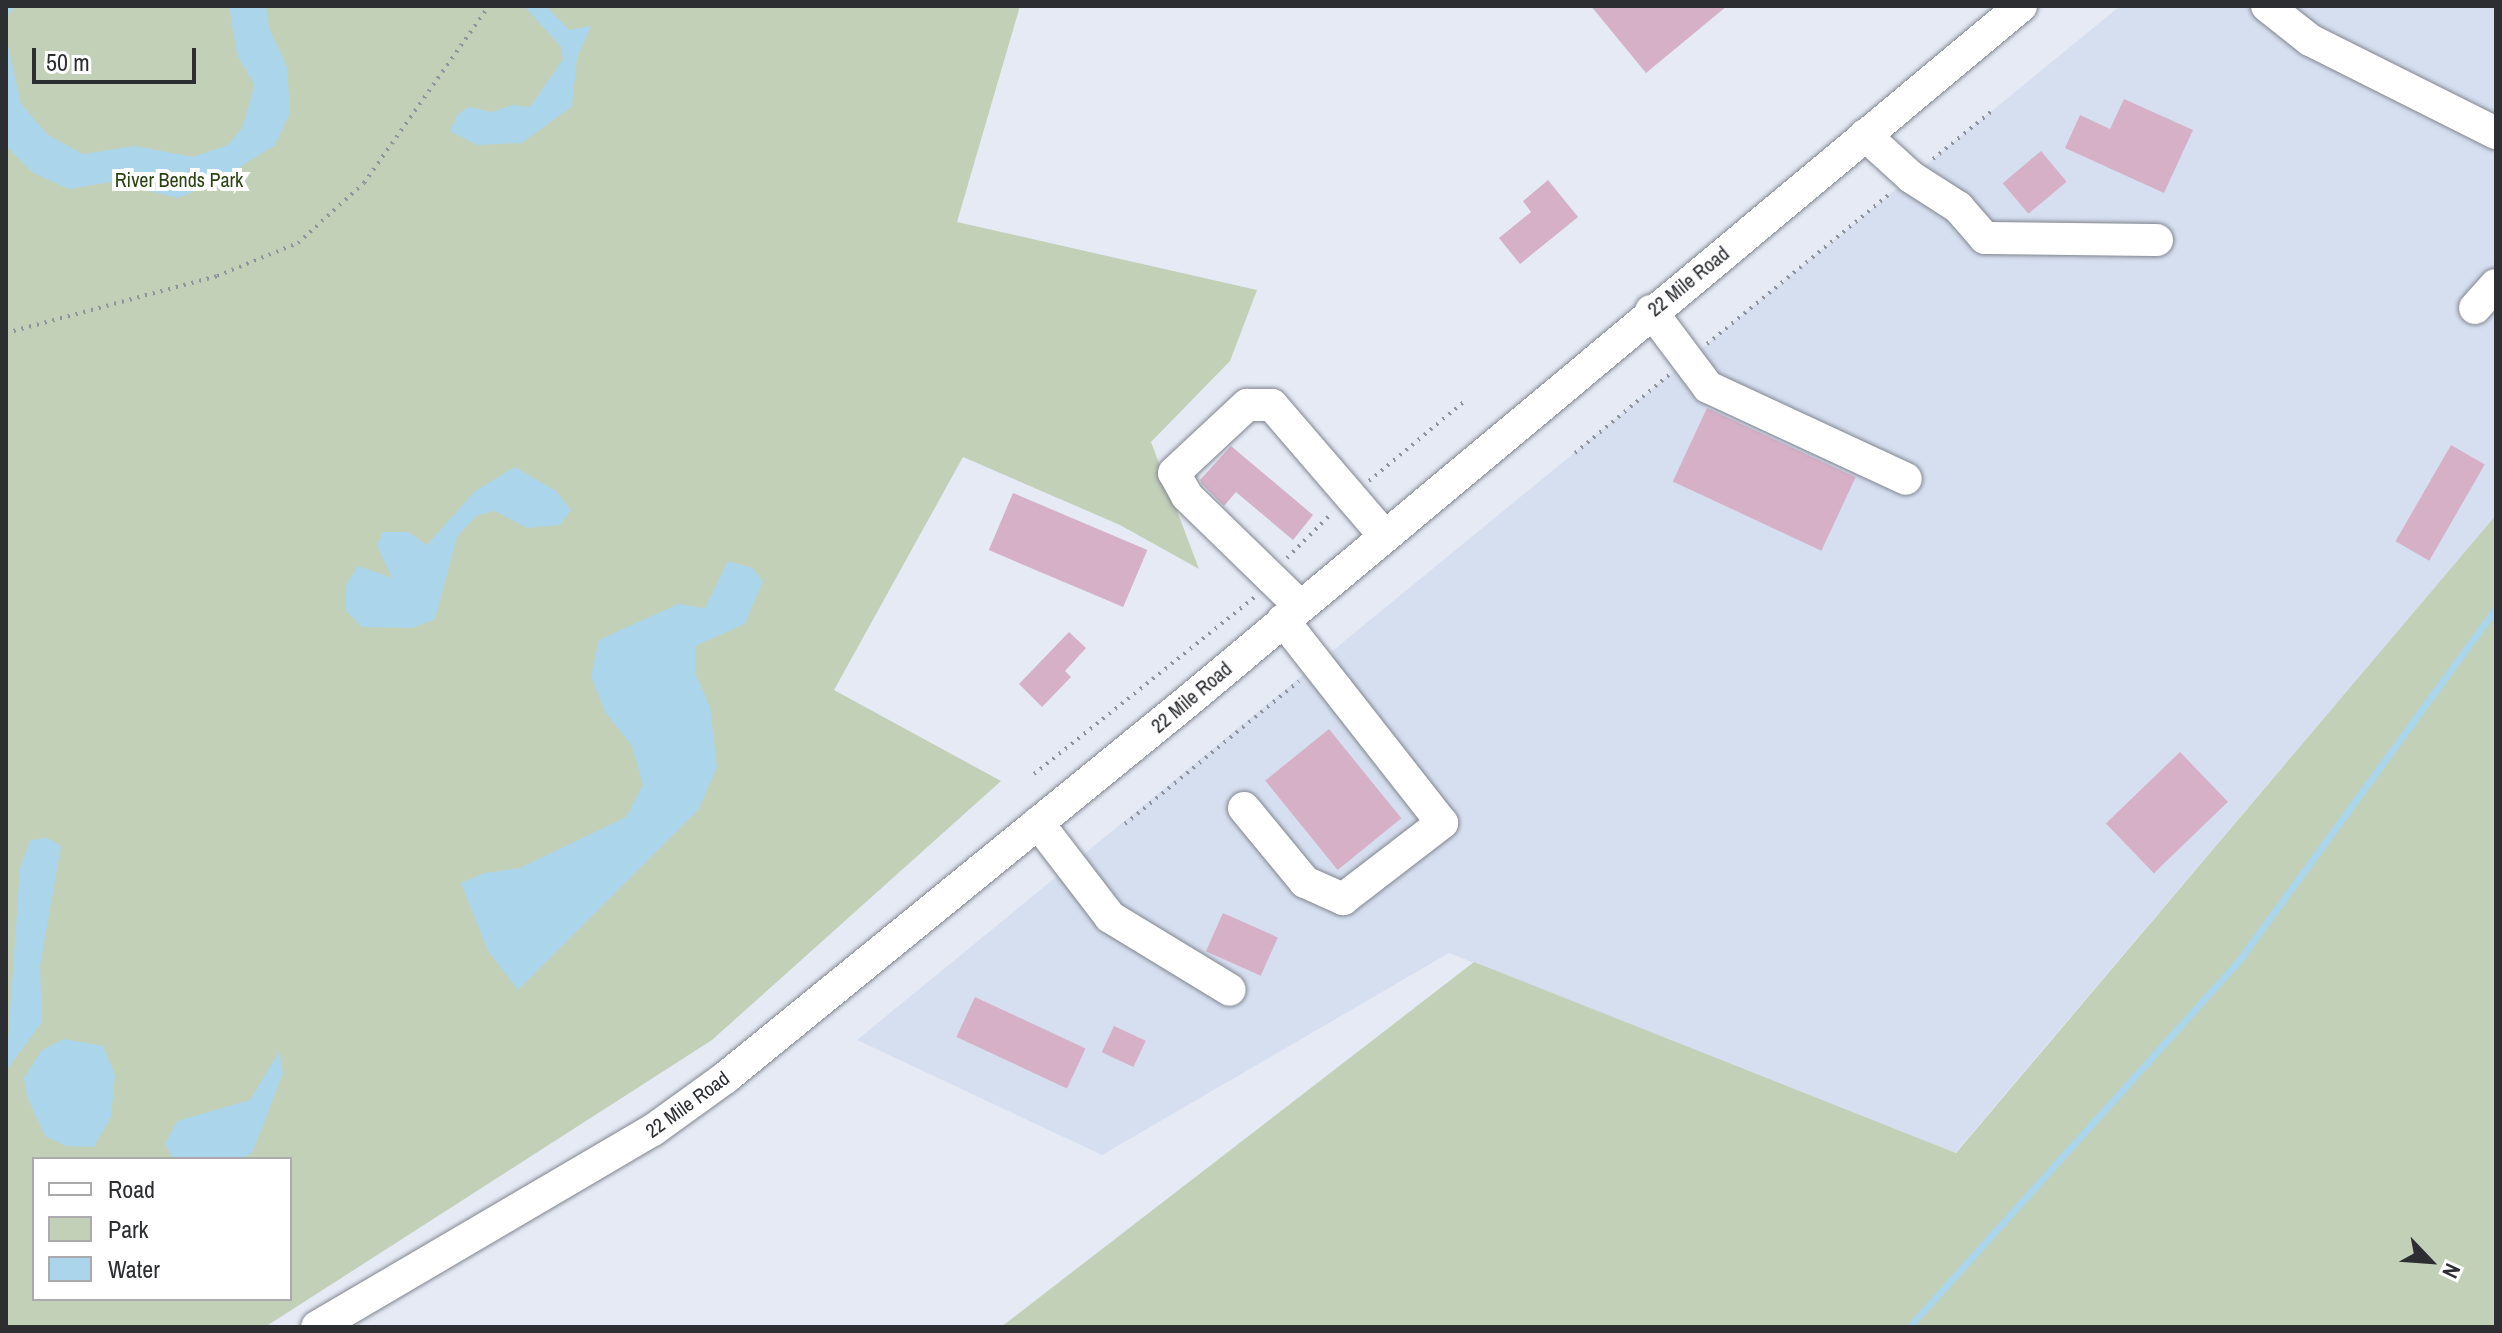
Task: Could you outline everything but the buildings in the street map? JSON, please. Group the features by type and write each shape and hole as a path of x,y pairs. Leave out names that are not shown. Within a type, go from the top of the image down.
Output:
{"street":[{"name":"22 Mile Road","path":"317,1327 653,1130 1038,823 2021,6"},
{"path":"2267,6 2310,40 2496,133"},
{"path":"1865,135 1911,177 1958,207 1985,238 2157,240"},
{"path":"1651,311 1685,362 1708,387 1906,479"},
{"path":"1244,808 1305,882 1343,899 1442,823 1317,665 1292,613 1187,496 1174,473 1247,405 1272,405 1384,535"},
{"path":"1038,823 1110,917 1230,990"}],"path":[{"path":"6,333 217,276 298,243 364,183 489,6"},
{"path":"1575,453 1993,110"},
{"path":"1125,824 1317,665"}],"shaded area":[{"path":"2120,6 2496,6 2496,515 1955,1153 1449,953 1102,1155 857,1040"}],"green space":[{"name":"River Bends Park","path":"6,6 1020,6 957,222 1257,290 1230,361 1151,442 1199,569 1120,525 963,457 834,690 1001,781 712,1040 265,1327 6,1327"},
{"path":"2496,515 2496,1327 1001,1327 1474,962 1956,1153"}],"water":[{"path":"6,6 15,6 8,16 7,41 21,104 48,135 83,154 135,146 193,157 228,145 242,128 254,84 237,55 229,6 266,6 269,28 287,67 290,112 275,145 213,184 178,198 111,182 69,189 32,172 6,146"},
{"path":"524,6 546,6 569,30 591,26 577,58 572,106 522,143 477,145 450,131 458,114 469,107 492,112 512,105 530,107 563,59 561,47"},
{"path":"515,467 556,491 571,510 560,525 527,528 495,511 476,516 457,537 435,619 412,628 362,627 346,611 346,585 358,566 392,578 377,545 383,532 408,532 427,545 475,491"},
{"path":"728,561 752,568 763,581 745,624 695,646 695,673 710,707 717,767 699,809 518,990 488,951 461,883 484,873 520,868 626,817 643,785 632,746 605,712 591,676 599,640 678,604 705,608"},
{"path":"47,838 61,846 40,966 42,1022 6,1071 20,868 30,840"},
{"path":"64,1039 103,1046 115,1075 111,1117 94,1147 66,1146 45,1136 27,1097 24,1078 42,1050"},
{"path":"279,1052 283,1073 253,1151 246,1157 172,1157 165,1144 177,1121 250,1100"}],"waterway":[{"path":"1909,1327 2240,959 2496,608"}]}
